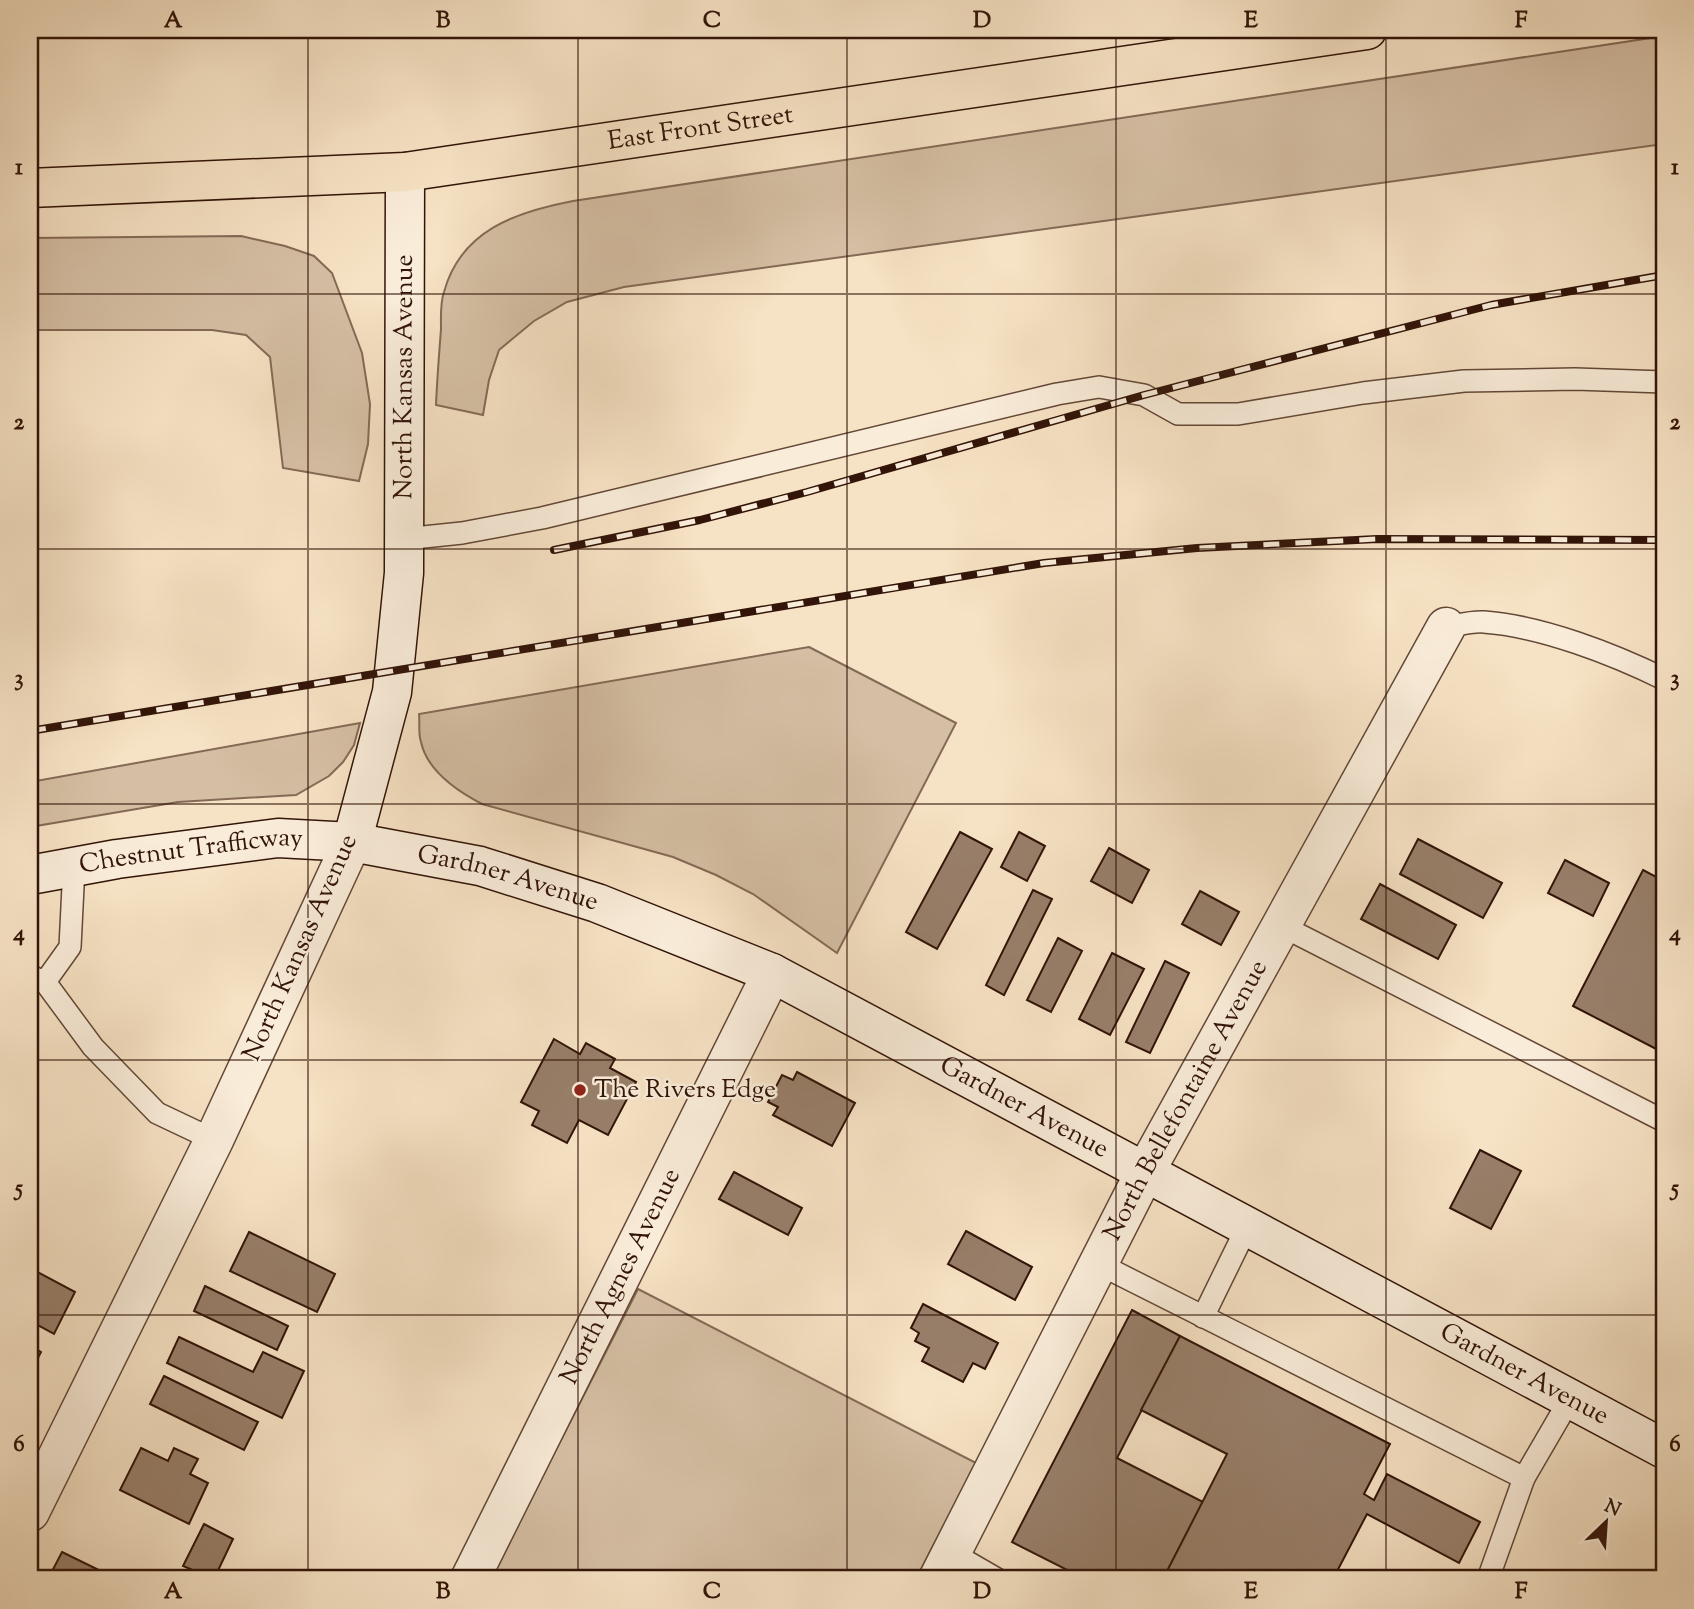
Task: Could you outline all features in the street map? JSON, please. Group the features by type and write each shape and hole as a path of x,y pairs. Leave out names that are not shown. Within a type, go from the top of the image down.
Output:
{"main road":[{"name":"East Front Street","path":"30,188 405,172 1367,30"}],"street":[{"name":"North Kansas Avenue","path":"30,1512 214,1140 352,842 392,692 404,573 405,172"},
{"name":"North Bellefontaine Avenue","path":"945,1566 1145,1172 1446,627"},
{"name":"Chestnut Trafficway","path":"30,875 117,859 278,838 352,842"},
{"name":"Gardner Avenue","path":"352,842 480,866 597,903 772,972 1664,1449"},
{"name":"North Agnes Avenue","path":"470,1579 772,972"}],"lane":[{"path":"404,538 462,533 542,518 1057,394 1100,387 1144,396 1178,414 1238,414 1363,393 1464,381 1575,379 1664,382"},
{"path":"1446,627 1482,622 1544,633 1630,662 1664,680"},
{"path":"75,866 70,947 37,979 93,1047 157,1112 214,1140"},
{"path":"1280,925 1664,1121"},
{"path":"1203,1317 1247,1227"},
{"path":"1099,1265 1524,1478"},
{"path":"1488,1579 1524,1478 1570,1399"},
{"path":"945,1566 997,1579"}],"shaded area":[{"path":"1664,36 1664,144 624,287 567,302 534,321 499,350 489,380 483,415 436,405 442,301 452,271 463,253 477,239 494,227 531,211 573,201"},
{"path":"241,236 314,256 332,273 362,353 370,404 368,444 359,481 283,468 270,357 246,335 212,330 30,330 30,238"},
{"path":"809,647 956,723 837,953 753,894 716,875 673,857 482,804 444,779 424,752 420,739 419,714"},
{"path":"360,723 354,745 343,762 329,776 296,795 178,802 30,827 30,782"},
{"path":"638,1289 976,1463 916,1579 490,1579"}],"building":[{"path":"960,832 992,849 937,949 906,932"},
{"path":"1019,832 1045,846 1027,881 1001,867"},
{"path":"1418,839 1502,883 1483,918 1400,874"},
{"path":"1109,848 1149,870 1132,903 1091,881"},
{"path":"1565,860 1609,883 1593,916 1548,893"},
{"path":"1643,870 1664,881 1664,1053 1573,1006"},
{"path":"1380,884 1456,925 1438,959 1361,919"},
{"path":"1033,890 1052,899 1004,995 986,985"},
{"path":"1200,891 1239,912 1221,945 1182,924"},
{"path":"1058,938 1082,951 1051,1012 1027,1000"},
{"path":"1112,953 1144,969 1110,1035 1079,1019"},
{"path":"1165,961 1189,973 1150,1053 1126,1042"},
{"path":"554,1039 580,1054 586,1043 615,1059 610,1068 636,1082 608,1135 579,1120 567,1143 532,1125 539,1111 521,1102"},
{"path":"797,1072 855,1103 832,1146 773,1115 778,1107 768,1102 782,1075 793,1080"},
{"path":"1480,1150 1521,1171 1491,1229 1450,1208"},
{"path":"734,1172 802,1208 788,1235 719,1199"},
{"path":"966,1231 1032,1267 1015,1300 948,1264"},
{"path":"249,1232 335,1274 317,1312 230,1271"},
{"path":"30,1268 75,1292 54,1334 30,1321"},
{"path":"205,1286 288,1326 277,1350 194,1311"},
{"path":"923,1304 998,1343 985,1369 973,1363 963,1382 922,1361 929,1348 915,1341 919,1333 911,1328"},
{"path":"1132,1310 1180,1336 1117,1458 1203,1502 1163,1579 1085,1579 1012,1542"},
{"path":"1180,1336 1390,1444 1364,1494 1374,1500 1387,1474 1480,1522 1459,1563 1367,1514 1333,1579 1163,1579 1227,1454 1141,1410"},
{"path":"179,1337 253,1372 263,1352 304,1371 282,1418 167,1363"},
{"path":"30,1345 41,1352 30,1373"},
{"path":"164,1376 258,1422 244,1450 150,1404"},
{"path":"141,1448 168,1461 174,1448 198,1459 190,1474 208,1483 189,1524 120,1490"},
{"path":"204,1524 233,1539 214,1579 183,1566"},
{"path":"62,1552 117,1579 48,1579"}],"railway":[{"path":"554,550 700,520 1144,395 1491,305 1664,275"},
{"path":"30,731 1044,563 1197,548 1377,539 1664,540"},
{"path":"1659,564 1664,564"}],"place":[{"name":"The Rivers Edge","path":"580,1090"}]}
